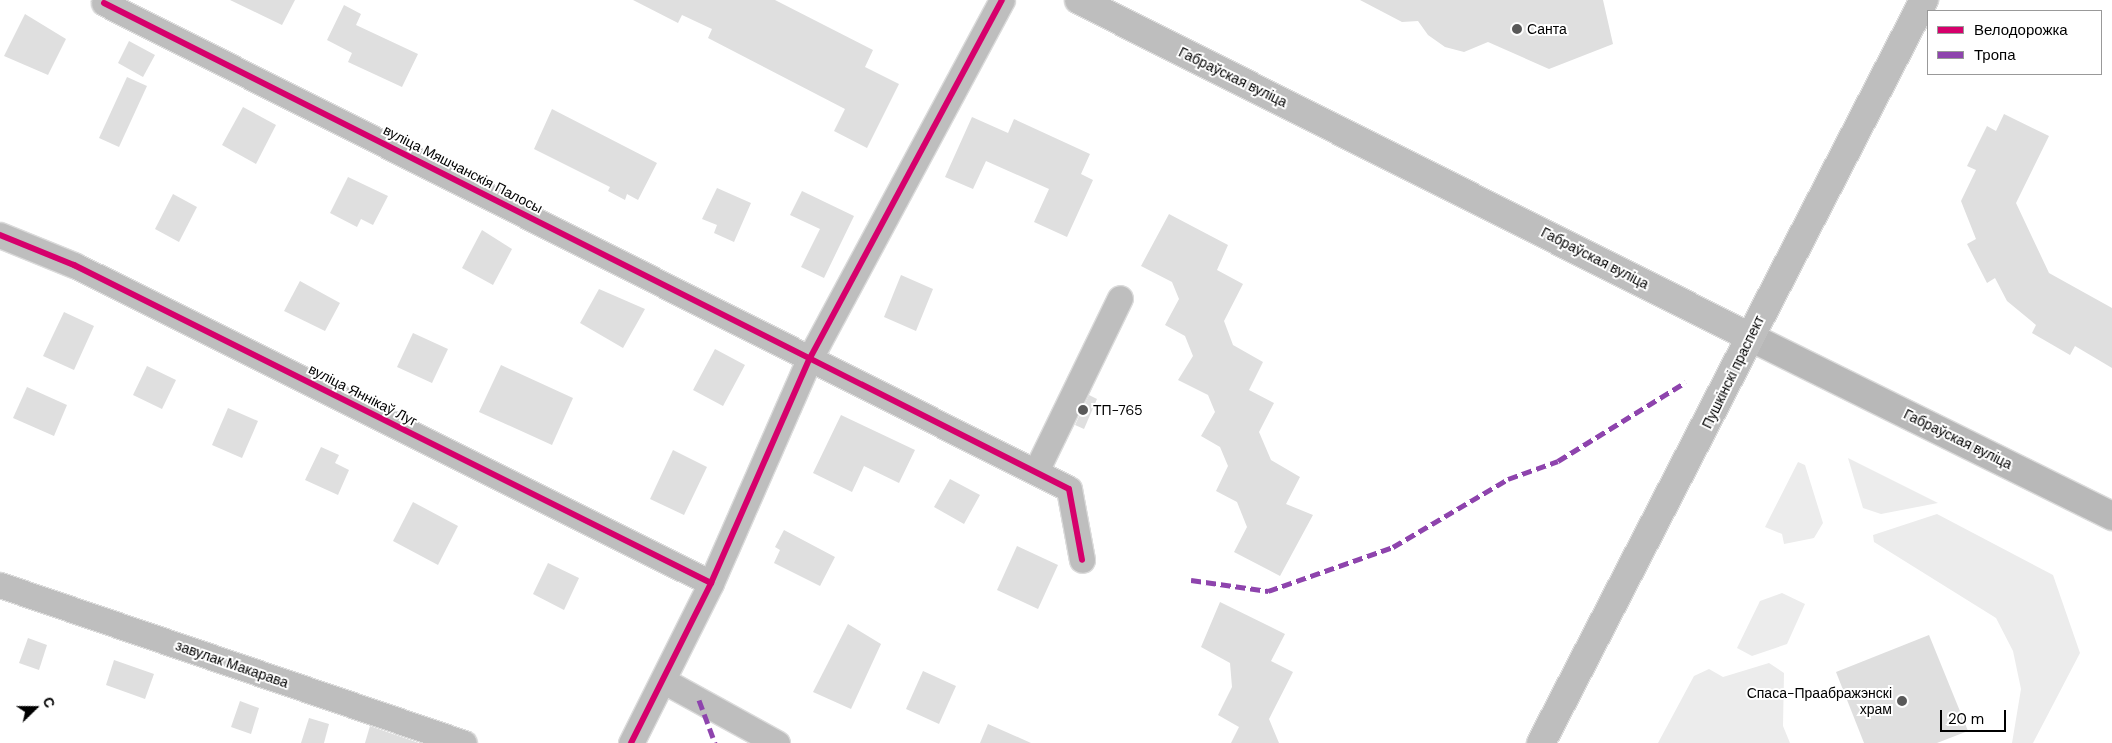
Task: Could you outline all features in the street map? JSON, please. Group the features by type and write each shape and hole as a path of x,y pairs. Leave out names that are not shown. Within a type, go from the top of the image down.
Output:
{"main road":[{"name":"Габраўская вуліца","path":"1079,0 2112,516"},
{"name":"Пушкінскі праспект","path":"1542,743 1924,0"}],"street":[{"path":"631,743 664,681 711,583 810,358 1002,0"},
{"name":"вуліца Мяшчанскія Палосы","path":"104,3 1069,489 1082,560"},
{"name":"вуліца Яннікаў Луг","path":"0,235 74,265 711,583"},
{"path":"1036,471 1120,298"},
{"name":"завулак Макарава","path":"0,585 464,743"},
{"path":"664,681 778,743"}],"shaded area":[{"path":"1848,458 1938,503 1881,514 1863,508"},
{"path":"1798,462 1805,465 1823,523 1814,538 1784,544 1782,534 1765,527"},
{"path":"1937,514 2053,575 2080,653 2033,743 2012,743 2021,689 2013,651 1996,618 1874,542 1873,535"},
{"path":"1782,593 1805,604 1787,644 1752,656 1737,648 1760,601"},
{"path":"1769,663 1784,673 1783,726 1790,743 1658,743 1694,676 1709,669 1723,677"}],"building":[{"path":"230,0 295,0 282,25"},
{"path":"633,0 775,0 873,50 865,67 899,84 867,148 834,131 845,109 708,38 712,29 682,15 678,23"},
{"name":"Санта","path":"1360,0 1603,0 1613,44 1549,69 1488,42 1464,52 1445,47 1428,35 1418,21 1402,22"},
{"path":"344,5 361,14 356,25 418,54 402,87 348,62 352,53 327,40"},
{"path":"25,14 66,39 48,75 4,56"},
{"path":"129,41 155,55 143,77 118,63"},
{"path":"127,77 147,86 119,147 99,138"},
{"path":"243,107 276,125 256,164 222,145"},
{"path":"552,109 657,163 638,200 627,194 625,200 608,191 610,187 534,149"},
{"path":"2004,114 2049,136 2016,203 2049,273 2112,308 2112,368 2075,346 2070,355 2032,333 2036,325 2007,301 1995,278 1987,283 1967,244 1976,239 1961,201 1976,170 1967,166 1987,126 1996,131"},
{"path":"972,117 1008,133 1014,119 1090,154 1081,174 1093,180 1067,237 1034,222 1049,189 986,161 973,189 945,177"},
{"path":"348,177 388,196 373,225 361,219 357,227 330,213"},
{"path":"717,188 751,203 734,242 714,233 717,225 702,219"},
{"path":"802,191 854,216 824,278 801,267 820,229 790,215"},
{"path":"173,194 197,207 179,242 155,229"},
{"path":"1169,214 1228,245 1217,270 1243,284 1224,321 1233,345 1263,362 1249,390 1274,403 1259,432 1271,460 1300,477 1286,504 1313,515 1280,576 1234,552 1247,527 1237,502 1216,491 1228,466 1220,447 1201,436 1215,412 1208,395 1178,380 1193,356 1185,336 1165,325 1179,299 1172,282 1141,266"},
{"path":"482,230 512,249 493,285 462,268"},
{"path":"901,275 933,289 916,331 884,317"},
{"path":"300,281 340,303 325,331 284,311"},
{"path":"599,289 645,309 623,348 580,323"},
{"path":"64,312 94,326 74,370 43,356"},
{"path":"413,333 448,349 432,383 397,367"},
{"path":"715,349 745,365 723,406 693,390"},
{"path":"501,365 573,398 552,445 479,412"},
{"path":"147,366 176,380 162,409 133,395"},
{"path":"27,387 67,405 54,436 13,418"},
{"path":"1089,395 1097,399 1084,429 1075,425"},
{"path":"228,408 258,421 242,458 212,445"},
{"path":"841,415 915,450 899,483 864,466 852,492 813,473"},
{"path":"321,447 339,455 335,463 349,470 338,495 305,480"},
{"path":"673,450 707,467 684,515 650,499"},
{"path":"950,479 980,495 964,524 934,507"},
{"path":"413,502 458,526 438,565 393,541"},
{"path":"784,530 835,557 820,586 774,563 780,550 775,547"},
{"path":"1017,546 1058,565 1038,609 997,590"},
{"path":"548,563 579,578 564,610 533,594"},
{"path":"1220,602 1285,634 1271,661 1293,672 1269,719 1279,743 1231,743 1239,727 1218,715 1232,687 1230,663 1201,647"},
{"path":"848,624 881,644 851,709 813,692"},
{"name":"Спаса-Праабражэнскі храм","path":"1929,635 1968,731 1937,743 1864,743 1836,672"},
{"path":"28,638 47,645 39,670 19,663"},
{"path":"114,660 154,674 145,699 106,685"},
{"path":"923,671 956,686 939,724 906,709"},
{"path":"240,701 259,708 251,734 231,727"},
{"path":"309,718 329,724 324,743 301,743"},
{"path":"988,724 1031,743 980,743"},
{"path":"370,726 419,743 365,743"}],"marked path":[{"path":"1191,580 1268,591 1393,547 1508,479 1558,461 1686,382"},
{"path":"699,700 715,743"}],"cycle path":[{"path":"631,743 711,583 810,358 1002,0"},
{"path":"104,3 1069,489 1082,560"},
{"path":"0,235 74,265 711,583"}],"place":[{"name":"Санта","path":"1517,29"},
{"name":"ТП-765","path":"1083,410"},
{"name":"Спаса-Праабражэнскі храм","path":"1902,701"}]}
